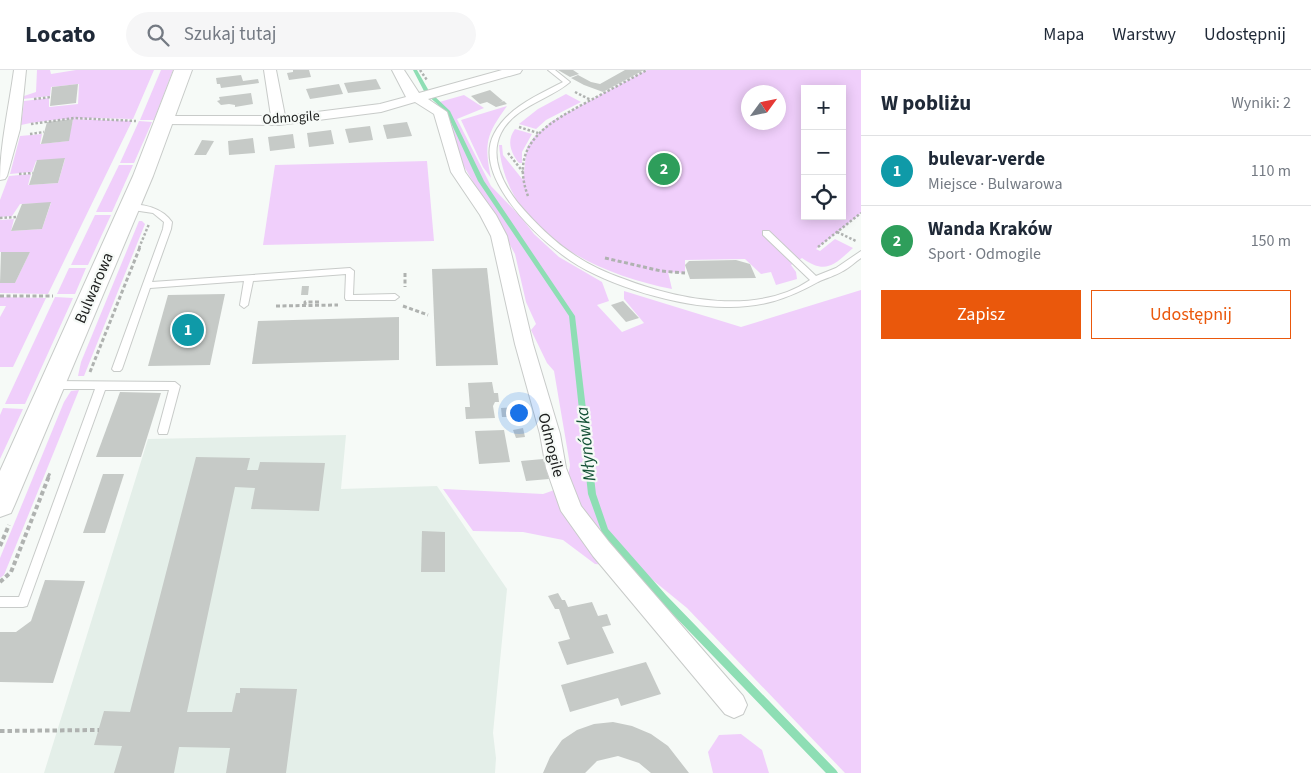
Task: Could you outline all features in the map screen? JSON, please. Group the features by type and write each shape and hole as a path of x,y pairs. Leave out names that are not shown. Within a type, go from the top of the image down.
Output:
{"street":[{"path":"0,176 13,129 20,70"},
{"name":"Bulwarowa","path":"0,504 52,385 135,208 164,120 183,70"},
{"path":"270,70 279,120"},
{"name":"Odmogile","path":"398,70 408,89 440,112 458,172 488,215 499,236 524,344 550,434 556,468 572,511 601,549 734,705"},
{"path":"421,98 516,70"},
{"name":"Odmogile","path":"164,120 279,120 386,107 421,98"}],"lane":[{"path":"551,70 567,82 520,110 502,128 498,134 494,149 494,164 500,184 525,216 548,240 575,260 604,274 665,297 693,303 729,304 768,300 806,288 814,280 839,270 861,254"},
{"path":"117,369 168,222 161,213 135,208"},
{"path":"766,233 814,280"},
{"path":"147,285 350,272 349,298 395,297"},
{"path":"244,305 249,277"},
{"path":"52,385 175,386 163,431"},
{"path":"0,602 23,602 101,386"}],"path":[{"path":"531,202 524,185 524,172 527,147 538,132 552,121 647,70"},
{"path":"573,91 591,100"},
{"path":"28,125 74,118 136,120"},
{"path":"517,127 538,132"},
{"path":"507,151 514,163 524,172"},
{"path":"89,376 149,224 135,208"},
{"path":"818,247 861,213"},
{"path":"0,218 16,217"},
{"path":"837,232 857,242"},
{"path":"597,255 638,267 677,274 685,273"},
{"path":"0,296 53,296"},
{"path":"305,305 305,302 319,302"},
{"path":"0,582 11,572 51,471"},
{"path":"0,731 99,730"}],"shaded area":[{"path":"37,70 50,70 51,74 76,70 154,70 133,119 63,119 21,125 24,101 49,98 49,107 78,104 79,84 51,87 50,96 23,99 24,96 36,92"},
{"path":"161,70 173,70 154,120 140,120"},
{"path":"647,70 861,70 861,213 816,249 820,251 835,239 853,248 835,263 824,267 817,266 802,258 791,265 796,272 797,279 776,285 771,272 761,274 745,259 685,260 685,273 668,272 672,289 614,273 586,260 560,244 537,225 518,203 505,176 499,145 502,145 503,155 523,180 527,147 534,137 552,121"},
{"path":"566,94 581,102 546,120 536,129 519,124 538,109"},
{"path":"464,95 484,108 457,119 491,186 521,217 534,234 559,257 602,282 609,301 597,305 622,332 644,323 624,299 624,291 741,327 861,290 861,773 845,773 687,608 638,568 595,564 563,540 523,532 473,531 443,489 543,494 554,490 565,481 570,465 554,371 547,363 531,330 536,324 526,302 515,254 454,149 446,117 436,103"},
{"path":"507,106 488,140 487,147 491,178 483,167 461,120"},
{"path":"73,119 132,121 48,294 0,293 0,283 15,283 30,252 0,252 0,220 14,219 11,231 42,229 51,203 20,204 12,216 0,217 0,200 9,176 31,174 28,185 58,183 65,159 36,161 32,172 10,174 20,136 42,134 40,144 68,141"},
{"path":"139,121 152,122 134,163 120,163"},
{"path":"515,129 532,134 522,152 522,163 519,163 516,159 511,147 512,133"},
{"path":"427,161 434,241 263,245 275,165"},
{"path":"119,165 133,165 112,212 96,212"},
{"path":"95,215 111,215 88,265 71,265"},
{"path":"139,221 145,224 84,376 78,376 81,362"},
{"path":"69,268 86,268 75,294 57,294"},
{"path":"0,297 46,298 13,367 0,367 0,317 6,306 0,306"},
{"path":"55,297 73,298 25,404 5,404"},
{"path":"79,390 4,575 0,578 0,558 64,402 71,391"},
{"path":"3,408 23,409 0,459 0,415"},
{"path":"346,435 341,489 437,486 507,589 493,733 496,758 495,773 44,773 148,439"},
{"path":"741,734 762,750 769,773 713,773 708,752 719,735"}],"building":[{"path":"293,70 309,70 311,77 289,80 287,73 293,72"},
{"path":"558,70 573,70 579,74 570,77"},
{"path":"625,70 644,70 603,92 571,78 578,75 591,82 600,84"},
{"path":"241,75 243,81 258,79 259,83 221,88 220,84 217,84 216,78"},
{"path":"376,79 381,89 348,93 344,83"},
{"path":"78,84 76,103 50,106 52,87"},
{"path":"339,84 343,94 310,99 306,89"},
{"path":"490,90 503,101 499,103 504,101 507,104 496,107 487,102 480,104 471,96"},
{"path":"251,93 253,104 235,107 235,105 229,104 221,105 217,101 220,100 219,97"},
{"path":"73,119 69,141 41,144 47,122"},
{"path":"407,122 412,136 387,139 383,125"},
{"path":"370,126 373,140 349,143 345,129"},
{"path":"331,130 334,144 309,147 307,133"},
{"path":"293,134 295,148 270,151 268,137"},
{"path":"253,138 255,153 229,155 228,141"},
{"path":"202,140 214,141 206,155 194,155"},
{"path":"65,158 58,183 29,185 37,160"},
{"path":"51,202 42,229 11,231 22,204"},
{"path":"1,252 30,252 15,283 0,283"},
{"path":"736,260 750,264 756,278 690,279 685,265 689,261"},
{"path":"487,268 498,365 436,366 432,269"},
{"path":"302,286 309,286 308,295 301,295"},
{"path":"225,294 210,365 148,366 168,295"},
{"path":"623,301 639,318 626,322 611,305"},
{"path":"399,317 399,360 252,364 258,321"},
{"path":"492,382 494,393 498,393 499,402 495,402 493,406 495,418 466,419 465,407 470,407 468,383"},
{"path":"120,392 161,393 141,457 96,457"},
{"path":"522,407 523,417 502,417 501,408"},
{"path":"523,428 525,437 516,438 513,430"},
{"path":"504,430 510,462 479,464 475,431"},
{"path":"196,457 250,458 247,470 258,470 260,462 325,463 319,511 251,509 255,488 235,487 187,712 232,712 236,693 240,693 240,688 297,689 286,773 226,773 230,748 179,747 174,773 114,773 122,746 94,745 104,711 130,712"},
{"path":"543,459 549,479 526,481 521,461"},
{"path":"103,474 124,474 105,533 83,533"},
{"path":"422,531 445,532 445,572 421,572"},
{"path":"45,580 85,581 53,683 0,682 0,632 16,632 31,621"},
{"path":"558,593 562,600 565,600 568,607 592,602 598,616 607,614 611,625 602,627 614,653 567,665 558,642 570,639 559,609 555,609 548,596"},
{"path":"646,662 661,694 621,706 618,698 570,712 561,685"},
{"path":"613,722 632,726 651,734 668,746 689,773 651,773 639,763 618,756 597,761 585,773 543,773 550,757 562,740 577,730 594,724"}],"waterway":[{"name":"Młynówka","path":"415,70 427,92 448,111 481,181 572,316 592,494 605,531 663,598 833,773"}],"place":[{"name":"Wanda Kraków","path":"664,169"},
{"name":"bulevar-verde","path":"188,330"}]}
